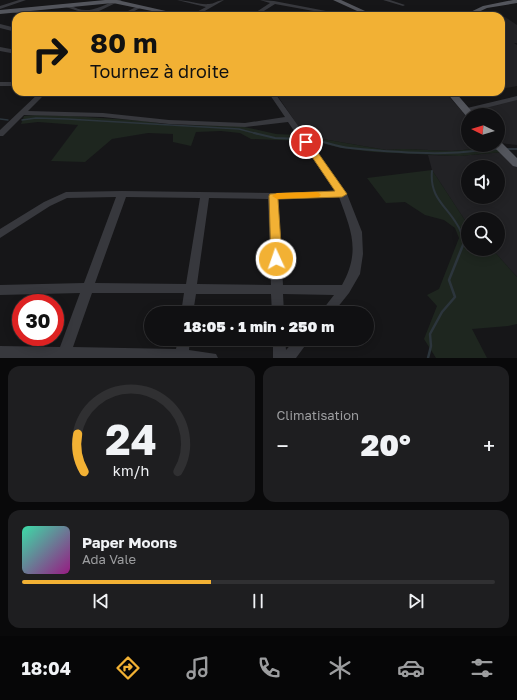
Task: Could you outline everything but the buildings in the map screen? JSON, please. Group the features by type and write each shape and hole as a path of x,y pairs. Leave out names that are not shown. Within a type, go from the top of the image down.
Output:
{"main road":[{"path":"336,0 362,12"},
{"path":"0,12 114,1 167,12"},
{"path":"474,12 485,7 517,1"},
{"path":"453,96 464,108"},
{"path":"505,151 517,164"}],"street":[{"path":"0,8 24,0"},
{"path":"180,0 210,6"},
{"path":"199,12 222,0"},
{"path":"262,0 328,12"},
{"path":"385,0 403,5"},
{"path":"69,5 68,7 71,8 91,12 114,1"},
{"path":"259,12 274,2"},
{"path":"129,12 140,7"},
{"path":"13,11 18,12"},
{"path":"0,26 12,29"},
{"path":"2,49 12,45"},
{"path":"2,49 12,51"},
{"path":"0,84 12,84"},
{"path":"0,134 40,96"},
{"path":"274,96 342,194 357,232 358,254 354,274 346,290 332,306"},
{"path":"484,108 517,98"},
{"path":"22,114 102,115 169,122 245,126 290,119"},
{"path":"0,234 47,204 66,195 122,194 273,196 342,194"},
{"path":"63,356 122,194"},
{"path":"189,306 205,196"},
{"path":"273,196 278,306"},
{"path":"0,290 88,288 346,290"},
{"path":"182,356 183,346"},
{"path":"279,346 280,358"},
{"path":"288,358 298,346"},
{"path":"0,352 63,356 182,356 211,358"}],"shaded area":[{"path":"505,17 517,25 517,43 514,43 517,45 517,86 505,88"},
{"path":"278,96 449,96 461,110 461,150 386,150 305,136"},
{"path":"517,99 517,145 505,144 505,108 482,108"},
{"path":"36,115 145,121 174,126 240,126 276,134 297,135 303,141 251,139 240,133 221,131 196,132 191,146 173,142 173,134 148,133 112,139 85,162 51,161 78,125 38,122 21,124 24,116"},
{"path":"305,136 386,150 403,149 461,150 461,152 503,152 459,156 374,152 341,148 317,142"},
{"path":"503,152 517,167 517,277 498,256 505,256 505,212 461,212 461,214 432,170 428,155 459,156"},
{"path":"432,170 461,214 461,256 498,256 517,277 517,324 472,329 487,358 436,358 424,339 437,306 427,295 439,289 459,238 455,228 444,220 425,215 405,202 386,203 367,178"}],"waterway":[{"path":"22,120 36,118 67,119 239,129 256,134"},
{"path":"0,119 8,120"},
{"path":"256,134 275,138 301,139"},
{"path":"305,139 317,140 344,147 409,153 462,152"},
{"path":"506,149 517,149"},
{"path":"432,171 432,181 437,197 457,224 461,232"},
{"path":"428,358 431,346 430,334 442,312 455,297 449,280 461,250"}],"slow traffic":[{"path":"277,196 316,195"}],"route":[{"path":"276,259 273,196 342,194 306,142"}]}
